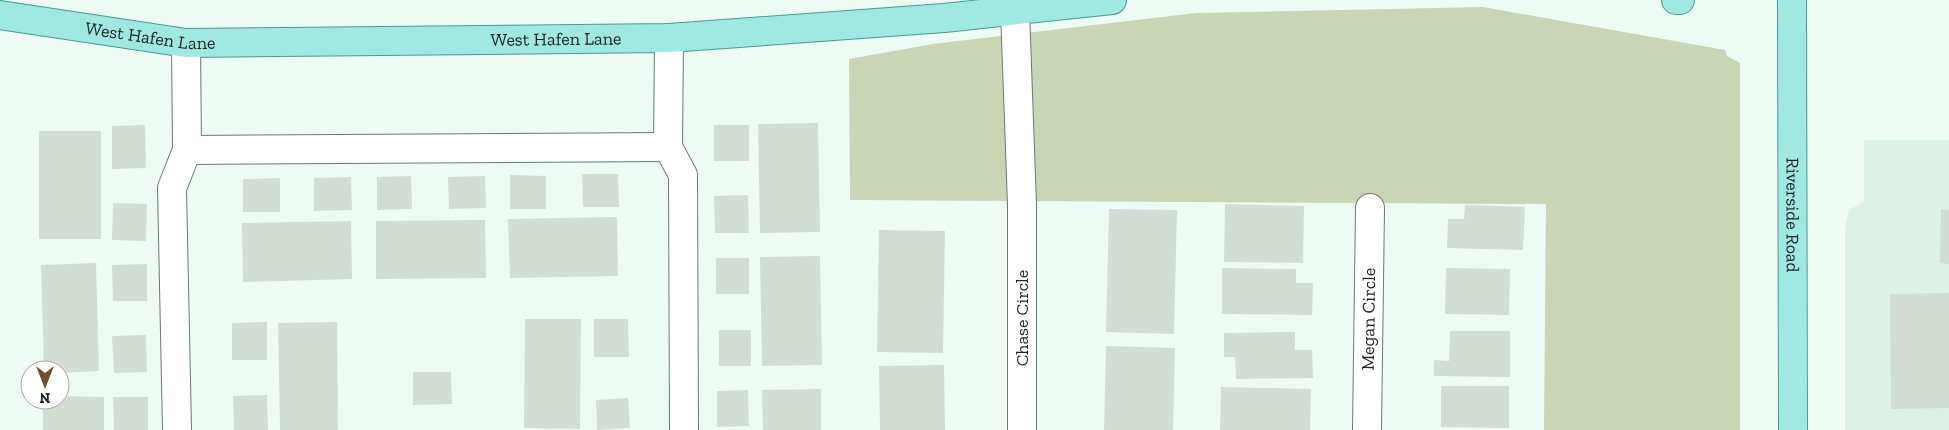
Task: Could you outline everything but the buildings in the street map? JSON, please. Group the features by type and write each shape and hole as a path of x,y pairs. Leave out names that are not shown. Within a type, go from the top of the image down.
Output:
{"main road":[{"name":"West Hafen Lane","path":"4,15 186,43 669,38 943,9 1015,10 1112,0"},
{"name":"Riverside Road","path":"1792,0 1793,430"}],"street":[{"name":"Chase Circle","path":"1015,10 1022,205 1022,430"},
{"path":"669,38 668,147 683,175 684,430"},
{"path":"178,430 172,188 187,150 186,43"},
{"path":"187,150 668,147"},
{"name":"Megan Circle","path":"1367,430 1370,208"}],"shaded area":[{"path":"1864,140 1949,140 1949,430 1845,430 1845,227 1849,210 1864,201"}],"green space":[{"path":"1483,7 1725,50 1727,56 1740,63 1740,430 1544,430 1546,204 850,200 849,59 933,44 1196,13"}]}
